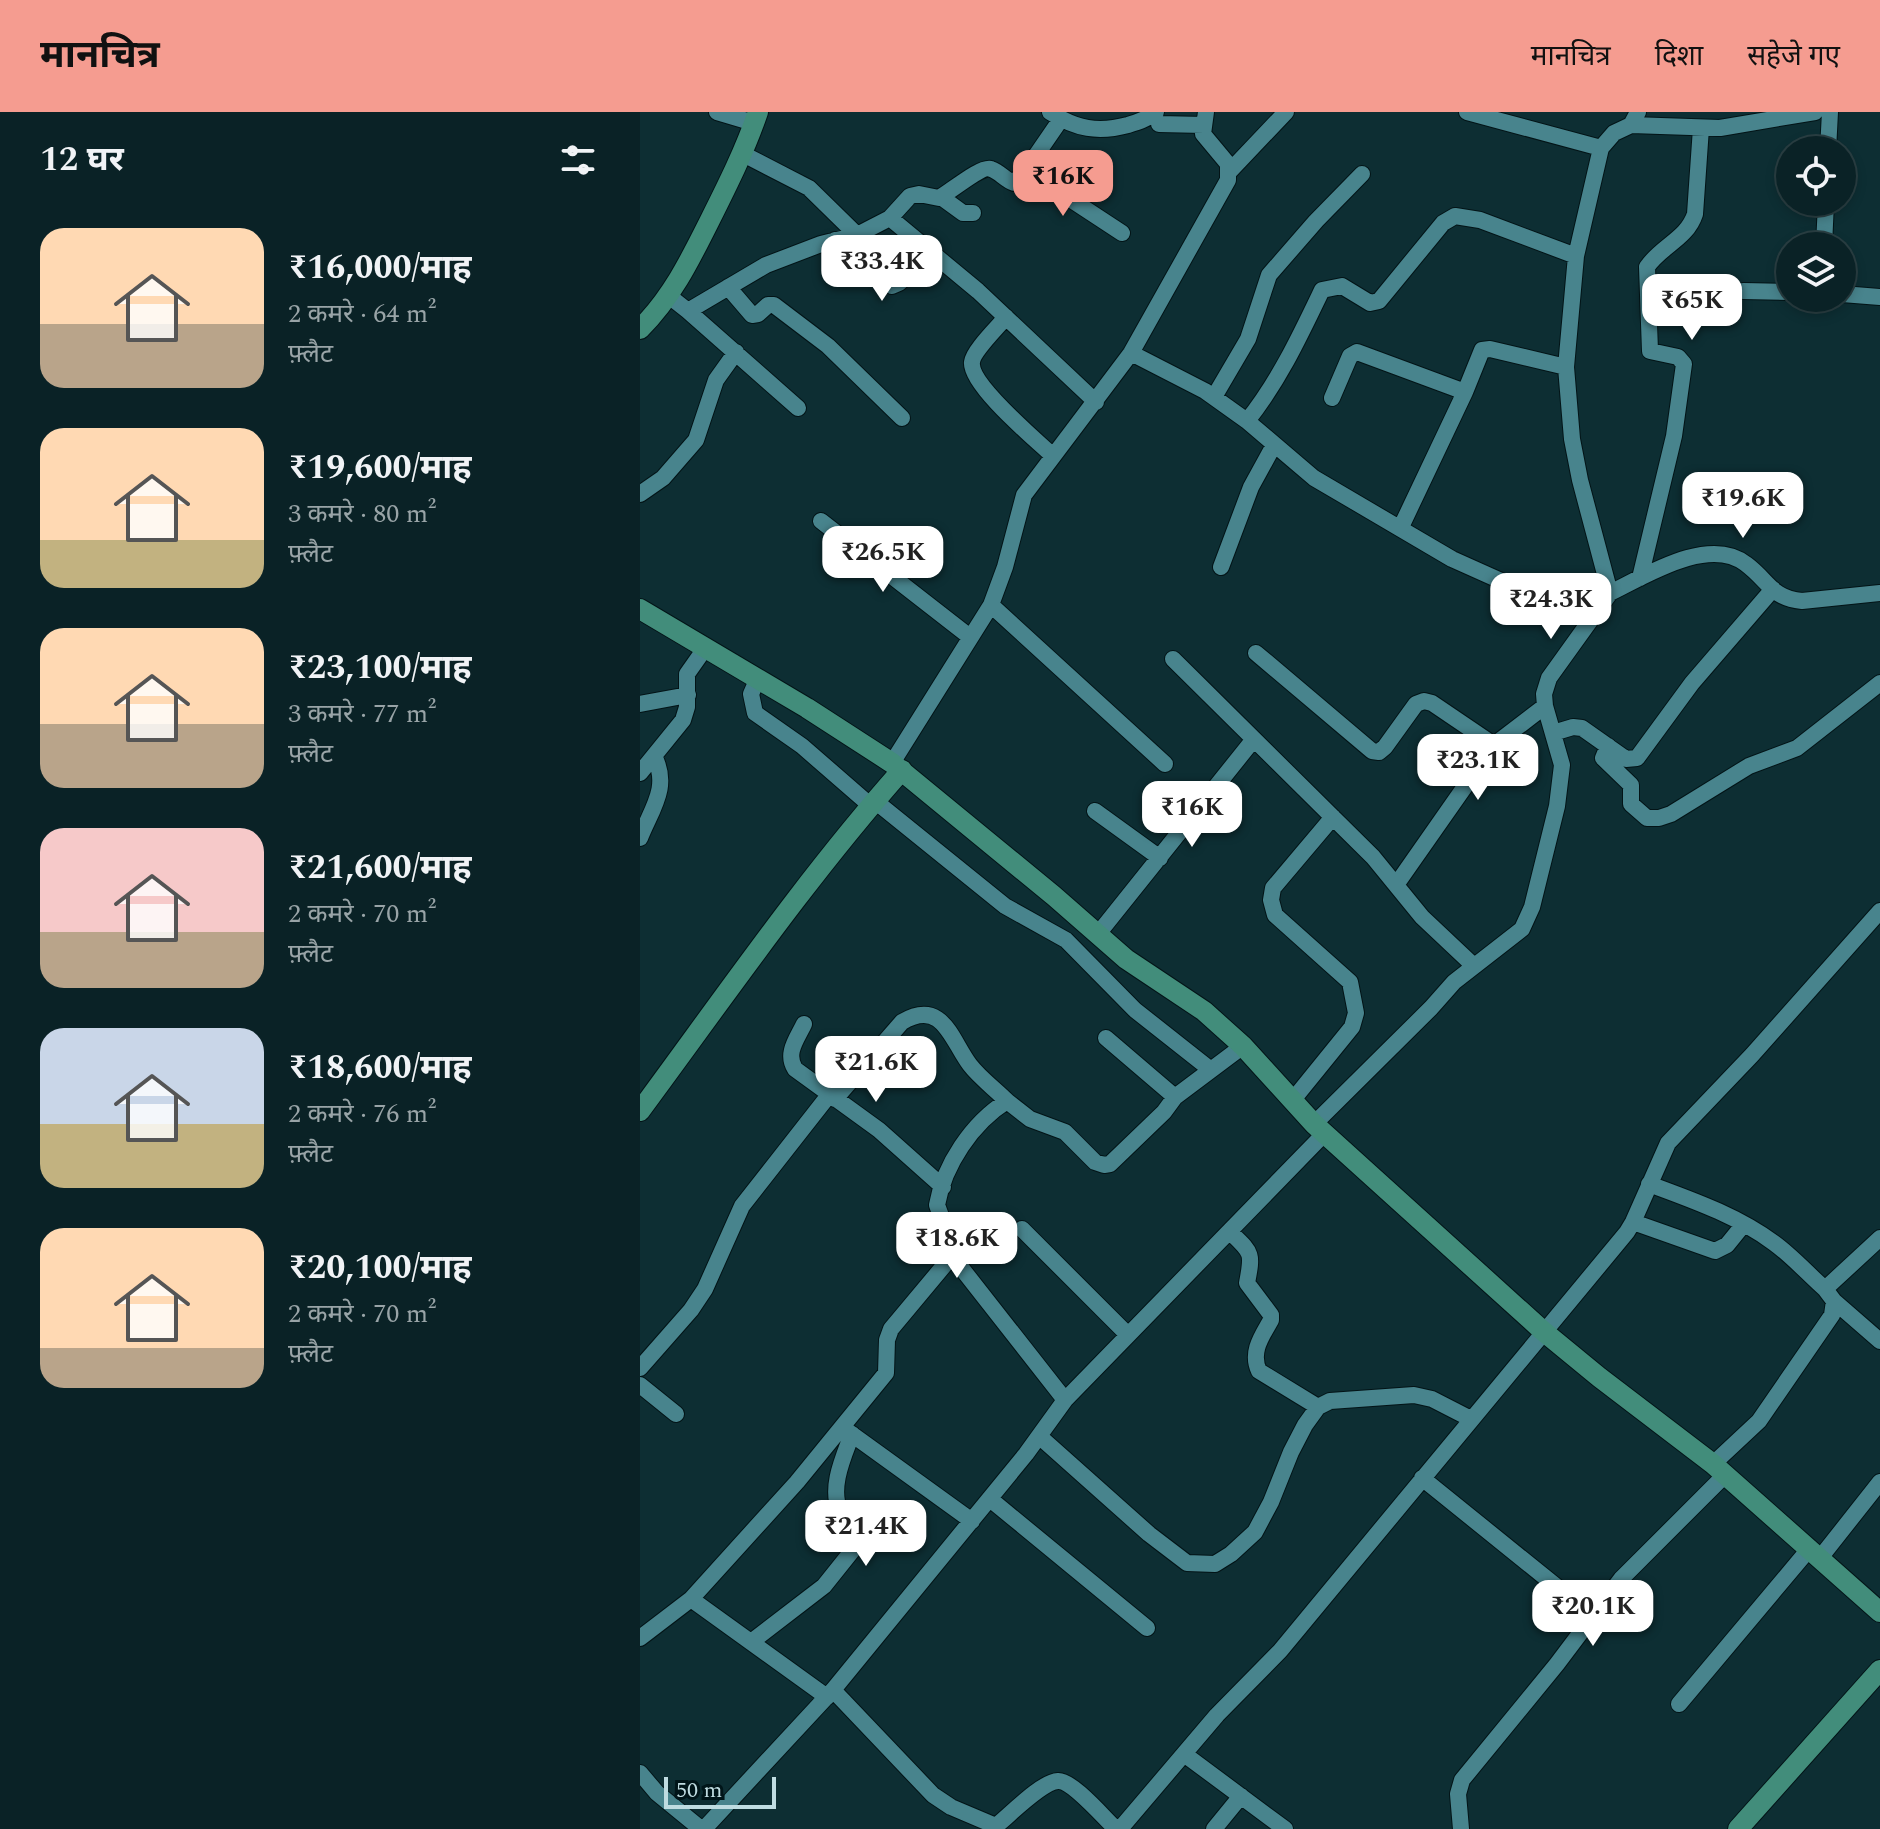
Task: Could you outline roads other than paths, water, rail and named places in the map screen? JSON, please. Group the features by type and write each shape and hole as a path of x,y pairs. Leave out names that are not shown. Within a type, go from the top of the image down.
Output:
{"main road":[{"path":"640,329 678,284 743,154 756,118"},
{"path":"640,609 758,678 897,766 1155,980 1204,1011 1243,1046 1319,1128 1543,1331 1719,1469 1880,1612"},
{"path":"640,1111 777,925 873,803 897,766"},
{"path":"1738,1829 1880,1670"}],"street":[{"path":"717,112 756,118"},
{"path":"1229,172 1286,112"},
{"path":"1467,112 1601,148"},
{"path":"1610,593 1577,466 1567,406 1566,367 1576,256 1601,148 1634,118 1720,128 1815,112"},
{"path":"1829,136 1830,112"},
{"path":"897,766 991,605 1005,567 1024,495 1131,353 1188,255 1228,180 1229,172 1228,164 1203,134 1205,119 1158,118 1102,131 1088,130 1056,116 1026,170 1014,183 992,169 983,169 941,197"},
{"path":"1640,578 1674,436 1684,364 1678,357 1650,351 1647,267 1692,224 1701,128"},
{"path":"743,154 809,188 857,235"},
{"path":"1026,170 1122,233"},
{"path":"1214,397 1248,339 1269,275 1362,174"},
{"path":"688,311 766,265 857,235 890,218 910,196 941,197 963,213 973,213"},
{"path":"1247,421 1284,369 1322,290 1342,286 1370,303 1379,301 1443,223 1455,216 1480,220 1576,256"},
{"path":"890,218 1006,317 1096,402"},
{"path":"835,240 892,286 933,254"},
{"path":"728,287 752,315 768,305 774,305 828,346 902,418"},
{"path":"1743,291 1776,292"},
{"path":"1856,295 1880,297"},
{"path":"669,296 798,408"},
{"path":"1006,317 973,357 972,370 995,402 1053,456"},
{"path":"1401,527 1484,349 1566,367"},
{"path":"640,494 663,478 696,440 716,380 736,352"},
{"path":"1332,398 1350,356 1357,352 1465,392"},
{"path":"1131,353 1214,397 1314,478 1452,559 1519,589 1595,614"},
{"path":"1221,567 1251,487 1274,445"},
{"path":"821,521 970,637"},
{"path":"640,1773 657,1793 702,1829 830,1694 990,1499 1065,1400 1230,1232 1319,1128 1454,982 1522,929 1532,907 1557,806 1562,765 1544,694 1549,678 1610,593 1682,558 1726,555 1744,562 1782,598 1802,601 1880,593"},
{"path":"1553,733 1573,727 1582,728 1630,761 1637,758 1692,683 1773,589"},
{"path":"991,605 1165,764"},
{"path":"640,773 683,720 688,695 687,674 706,647"},
{"path":"1256,653 1372,751 1379,752 1385,747 1416,704 1424,701 1432,703 1494,745"},
{"path":"1173,659 1373,857 1422,917 1474,966"},
{"path":"758,678 751,694 755,713 802,746 1005,906 1066,940 1135,1010 1211,1070"},
{"path":"1608,746 1603,758 1631,785 1631,804 1647,818 1659,818 1671,814 1749,766 1797,748 1880,683"},
{"path":"640,704 688,695"},
{"path":"1396,885 1494,745 1545,706"},
{"path":"1098,934 1254,739"},
{"path":"640,838 661,790 660,768 654,756"},
{"path":"1095,811 1160,858"},
{"path":"1292,1101 1352,1027 1356,1013 1350,982 1275,915 1271,900 1273,888 1333,817"},
{"path":"691,1599 830,1694 933,1795 951,1807 994,1828 1046,1785 1058,1781 1069,1785 1118,1829 1217,1715 1280,1651 1633,1222 1668,1143 1682,1125 1752,1055 1880,911"},
{"path":"640,1368 691,1310 705,1289 742,1206 832,1097 902,1022 914,1015 940,1020 954,1036 970,1065 1007,1101 1030,1119 1065,1132 1095,1162 1104,1165 1116,1160 1175,1097 1243,1046"},
{"path":"804,1024 790,1051 790,1062 795,1069 879,1130 943,1187"},
{"path":"1106,1038 1175,1097"},
{"path":"1007,1101 997,1107 959,1147 937,1205 952,1246 952,1256 1065,1400"},
{"path":"1649,1184 1709,1207 1776,1244 1880,1341"},
{"path":"1633,1222 1715,1251 1727,1245 1744,1224"},
{"path":"1022,1229 1127,1334"},
{"path":"1230,1232 1251,1251 1247,1283 1271,1315 1256,1347 1259,1371 1318,1407"},
{"path":"1461,1829 1458,1794 1462,1780 1621,1579 1759,1421 1832,1315 1830,1295 1880,1238"},
{"path":"640,1638 691,1599 847,1430 886,1373 887,1340 897,1319 952,1256"},
{"path":"640,1385 676,1414"},
{"path":"1039,1436 1149,1534 1187,1563 1215,1564 1255,1532 1291,1452 1318,1407 1330,1401 1414,1395 1432,1399 1471,1419"},
{"path":"847,1430 972,1521"},
{"path":"751,1642 824,1586 856,1546 854,1535 838,1506 836,1488 847,1430"},
{"path":"1422,1478 1593,1616"},
{"path":"1679,1704 1880,1482"},
{"path":"990,1499 1147,1628"},
{"path":"1184,1754 1285,1829"},
{"path":"1214,1829 1241,1796"}]}
